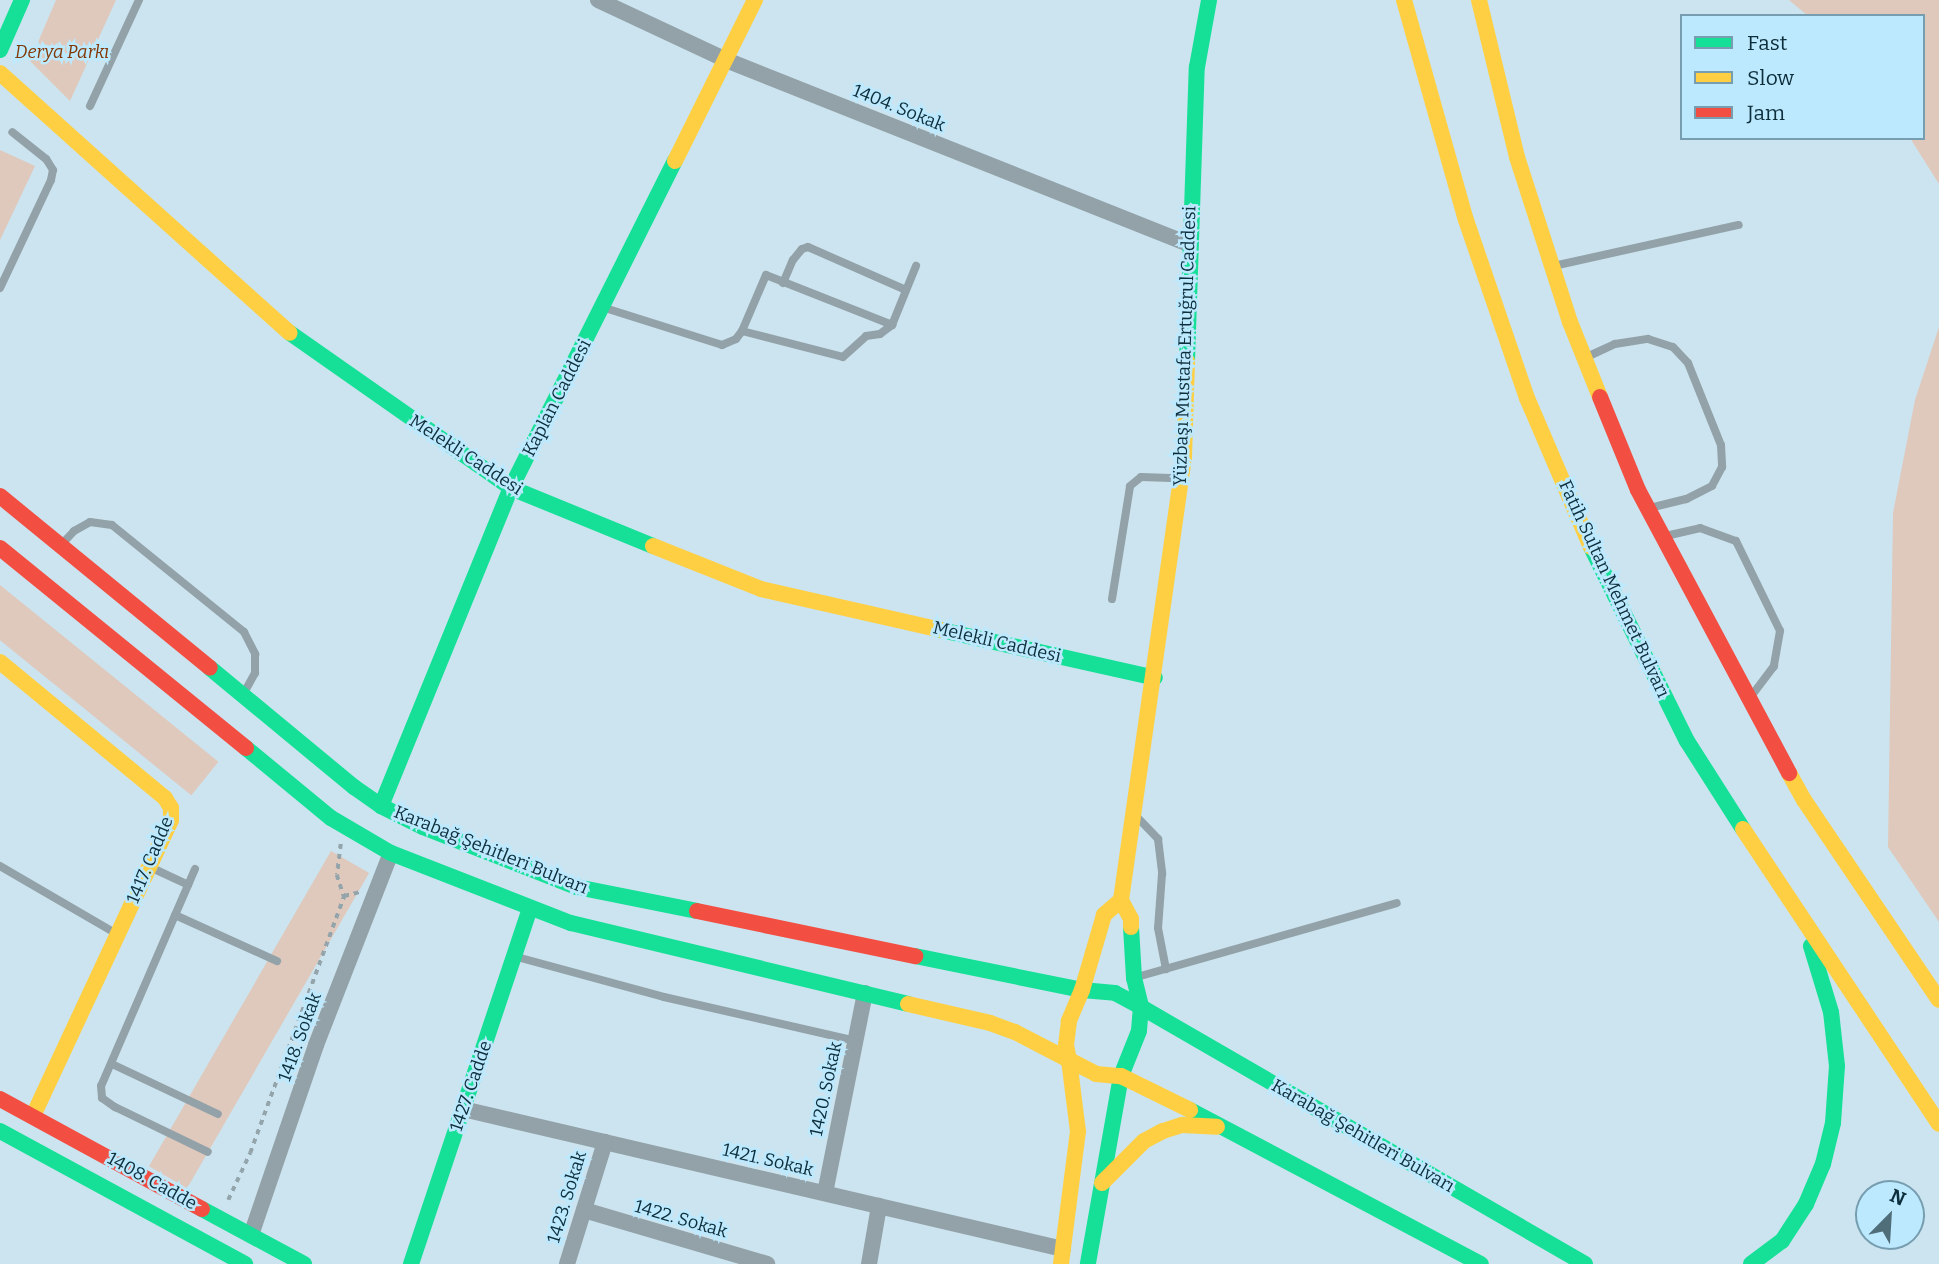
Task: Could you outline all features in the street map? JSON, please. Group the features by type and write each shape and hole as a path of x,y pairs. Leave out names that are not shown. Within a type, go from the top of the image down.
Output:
{"main road":[{"path":"0,50 23,0"},
{"name":"Kaplan Caddesi","path":"381,806 511,488 755,0"},
{"name":"Yüzbaşı Mustafa Ertuğrul Caddesi","path":"1141,1007 1134,978 1131,919 1121,900 1155,678 1181,478 1198,67 1209,0"},
{"name":"Fatih Sultan Mehmet Bulvarı","path":"1404,0 1466,220 1523,385 1594,553 1688,741 1805,926 1939,1124"},
{"path":"1479,0 1517,158 1552,266 1584,358 1648,508 1804,800 1939,1000"},
{"path":"1389,11 1414,43"},
{"name":"Melekli Caddesi","path":"0,73 295,338 511,488 761,589 1155,678"},
{"name":"Karabağ Şehitleri Bulvarı","path":"0,496 381,806 423,827 577,887 1082,990 1115,993 1585,1264"},
{"name":"Karabağ Şehitleri Bulvarı","path":"0,548 349,831 391,853 571,923 1015,1031 1097,1074 1121,1076 1229,1129 1482,1264"},
{"name":"1417. Cadde","path":"0,662 165,798 171,808 171,820 33,1116"},
{"name":"Yüzbaşı Mustafa Ertuğrul Caddesi","path":"1082,990 1104,915 1121,900"},
{"name":"1427. Cadde","path":"411,1264 530,909"},
{"path":"1751,1264 1782,1241 1806,1205 1823,1164 1833,1123 1837,1066 1831,1012 1805,926"},
{"path":"1062,1257 1078,1131 1066,1033 1082,990"},
{"path":"1087,1264 1121,1076 1132,1053 1141,1007"},
{"name":"1408. Cadde","path":"0,1098 304,1264"},
{"path":"1102,1184 1144,1141 1163,1131 1182,1125 1229,1129"},
{"name":"1408. Cadde","path":"0,1131 226,1260 244,1264"}],"street":[{"name":"1404. Sokak","path":"598,0 726,60 1189,244"},
{"name":"1418. Sokak","path":"251,1235 316,1045 391,853"},
{"name":"1420. Sokak","path":"825,1194 866,993"},
{"name":"1421. Sokak","path":"463,1109 878,1206 1062,1257"},
{"name":"1423. Sokak","path":"567,1264 605,1142"},
{"path":"869,1264 878,1206"},
{"name":"1422. Sokak","path":"584,1210 767,1264"}],"lane":[{"path":"90,106 139,0"},
{"path":"0,288 3,275 53,170 46,159 12,132"},
{"path":"1552,266 1739,225"},
{"path":"783,283 793,260 802,249 808,247 906,290"},
{"path":"742,331 843,357 866,336 880,334 892,325 916,266"},
{"path":"602,307 707,343 722,345 736,339 742,331 766,275 892,325"},
{"path":"1584,358 1615,344 1648,339 1673,347 1688,362 1721,444 1722,467 1712,486 1686,499 1648,508"},
{"path":"1112,599 1130,486 1141,477 1181,478"},
{"path":"60,546 74,531 90,522 112,525 244,632 255,654 255,673 243,696"},
{"path":"1663,537 1699,528 1736,541 1780,631 1774,666 1750,698"},
{"path":"1134,814 1158,839 1162,874 1158,929 1166,969"},
{"path":"0,866 117,935"},
{"path":"149,867 188,885"},
{"path":"195,869 101,1086 102,1098 208,1152"},
{"path":"1134,978 1397,904"},
{"path":"176,915 277,961"},
{"path":"514,957 664,997 856,1041"},
{"path":"111,1064 218,1114"}],"path":[{"path":"218,1217 250,1153 344,896 337,874 338,859 349,831"},
{"path":"344,896 378,886"}],"green space":[{"name":"Derya Parkı","path":"56,0 116,0 70,101 30,61"},
{"path":"1789,0 1939,0 1939,184 1911,140 1925,140 1925,14 1806,14"},
{"path":"0,150 35,166 0,240"},
{"path":"1939,327 1939,922 1888,847 1893,513 1915,400"},
{"path":"0,585 218,762 191,795 0,640"},
{"path":"331,851 369,873 187,1188 149,1166"}],"traffic: fast":[{"path":"0,50 22,0"},
{"path":"1187,361 1197,67 1209,0"},
{"path":"381,806 511,488 675,161"},
{"path":"290,333 511,488 653,546"},
{"path":"1591,547 1687,741 1743,829"},
{"path":"941,630 1155,678"},
{"path":"210,668 354,787 381,806 423,827 577,887 697,911"},
{"path":"246,748 331,818 391,853 571,923 908,1004"},
{"path":"411,1264 530,909"},
{"path":"1131,927 1134,978 1141,1007 1585,1264"},
{"path":"1751,1264 1782,1241 1806,1204 1823,1164 1833,1123 1837,1066 1831,1012 1811,946"},
{"path":"915,956 1082,990 1115,993 1141,1007 1139,1031 1121,1076 1088,1264"},
{"path":"1190,1110 1481,1264"},
{"path":"0,1131 245,1264"},
{"path":"202,1209 304,1264"}],"traffic: slow":[{"path":"675,161 755,0"},
{"path":"1404,0 1466,220 1527,398 1591,547"},
{"path":"1479,0 1517,157 1570,322 1600,397"},
{"path":"0,73 290,333"},
{"path":"1121,900 1184,457 1187,361"},
{"path":"653,546 761,589 941,630"},
{"path":"0,662 165,798 171,808 171,820 33,1116"},
{"path":"1789,773 1804,800 1939,1000"},
{"path":"1743,829 1939,1124"},
{"path":"1131,927 1131,919 1121,900 1104,915 1082,990 1069,1021 1066,1045 1069,1060 1096,1074 1121,1076 1190,1110"},
{"path":"908,1004 990,1023 1015,1032 1069,1060 1078,1131 1061,1264"},
{"path":"1102,1183 1144,1141 1163,1131 1182,1125 1217,1127"}],"traffic: jam":[{"path":"1600,397 1638,490 1789,773"},
{"path":"0,496 210,668"},
{"path":"0,548 246,748"},
{"path":"697,911 915,956"},
{"path":"0,1099 202,1209"}]}
